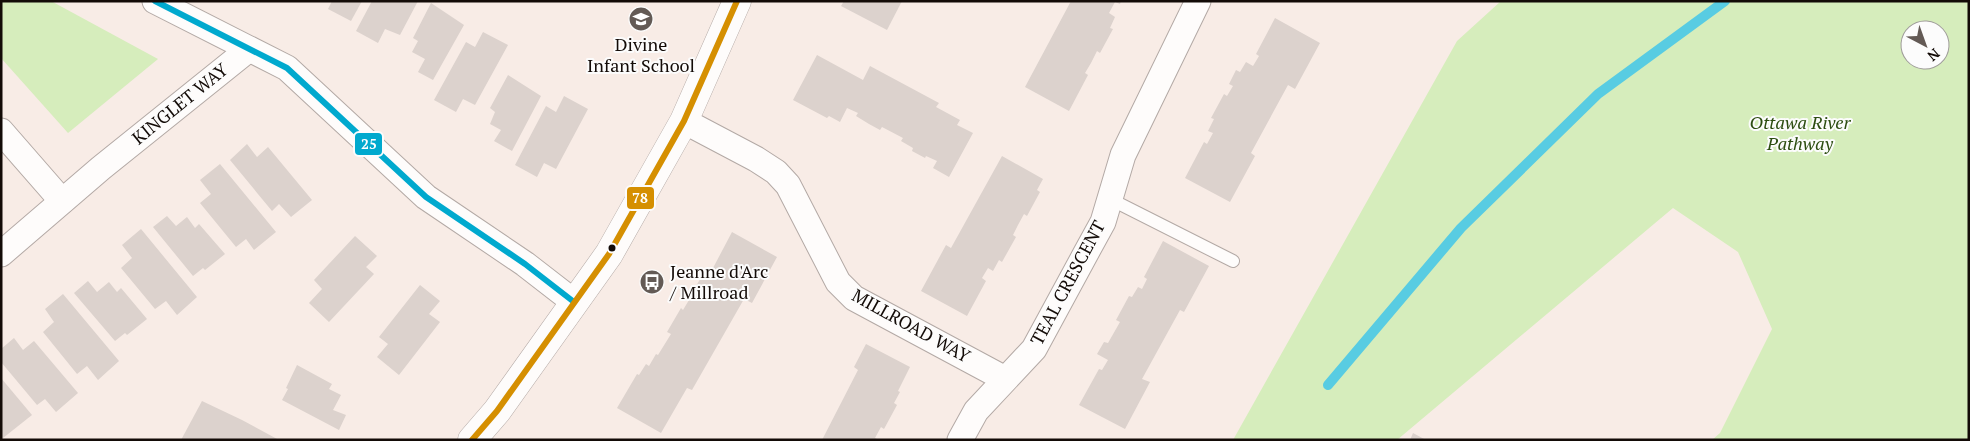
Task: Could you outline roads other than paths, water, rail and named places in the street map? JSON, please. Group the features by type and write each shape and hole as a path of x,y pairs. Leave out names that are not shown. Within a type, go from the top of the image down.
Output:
{"main road":[{"path":"472,440 497,411 608,254 684,121 737,1"}],"street":[{"path":"155,1 287,68 426,197 525,264 574,302"},
{"name":"TEAL CRESCENT","path":"960,440 976,411 1034,349 1103,222 1123,155 1198,1"},
{"name":"KINGLET WAY","path":"1,254 62,201 249,49"},
{"name":"MILLROAD WAY","path":"684,121 776,172 788,185 838,282 854,298 1005,379"},
{"path":"1,131 62,201"}],"lane":[{"path":"1110,198 1233,261"}],"waterway":[{"path":"1328,385 1461,228 1598,94 1725,1"}],"place":[{"name":"Divine Infant School","path":"641,19"},
{"name":"Jeanne d'Arc / Millroad","path":"652,282"}],"park label":[{"name":"Ottawa River Pathway","path":"1800,133"}]}
